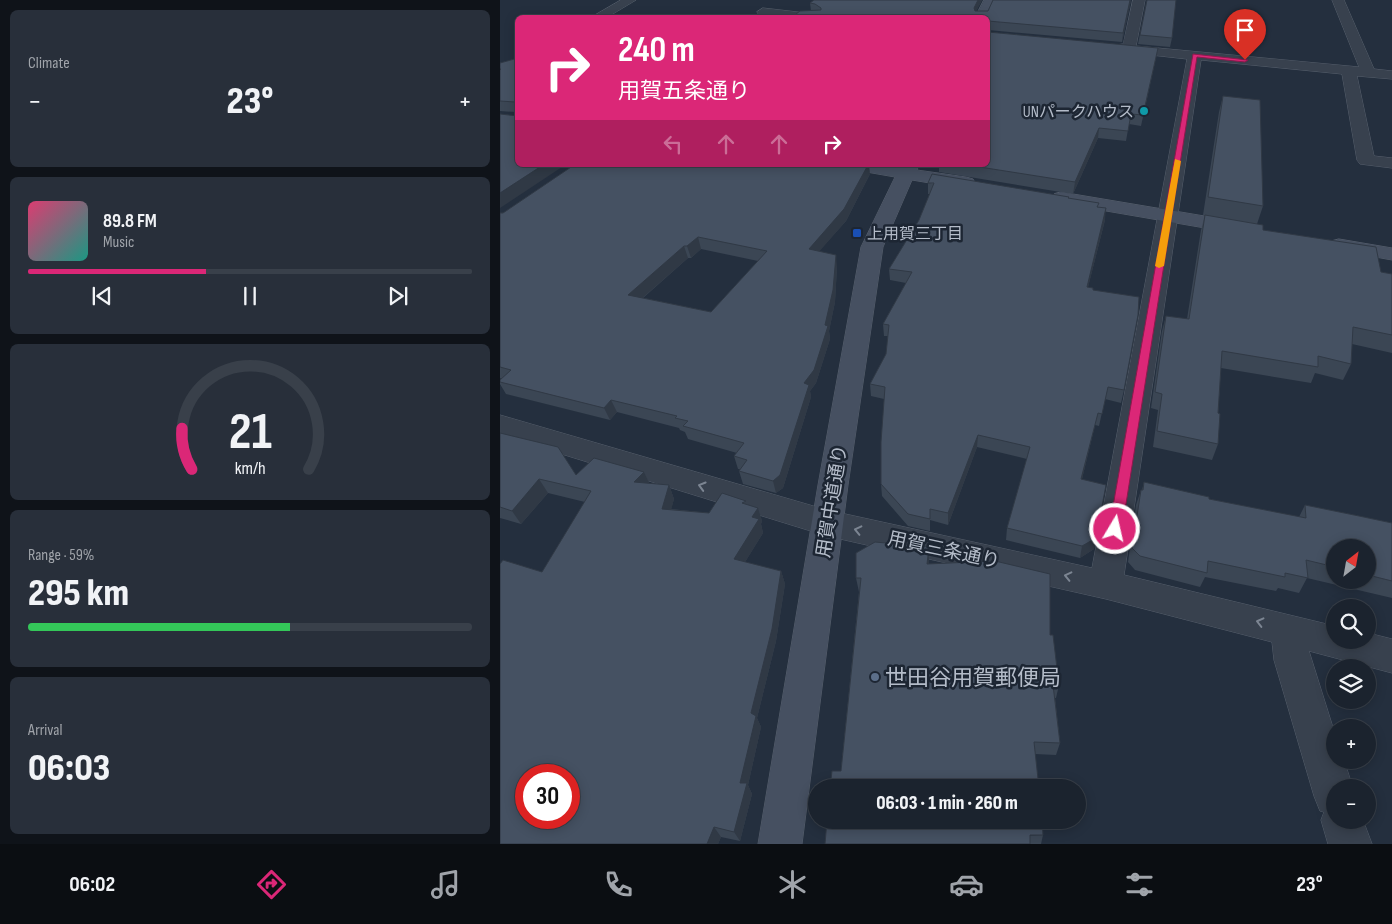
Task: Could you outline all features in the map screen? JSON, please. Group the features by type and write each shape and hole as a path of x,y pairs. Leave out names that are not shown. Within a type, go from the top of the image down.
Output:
{"street":[{"path":"600,15 630,0"},
{"path":"760,15 782,0"},
{"path":"982,15 990,0"},
{"path":"1129,49 1139,0"},
{"path":"1338,0 1368,72"},
{"path":"1110,47 1392,75"},
{"path":"1106,585 1195,56"},
{"path":"1348,70 1366,160 1392,163"},
{"path":"882,167 908,169 983,185"},
{"name":"用賀中道通り","path":"780,844 827,523 872,247 908,169"},
{"path":"1041,195 1256,231"},
{"path":"1324,242 1392,254"},
{"name":"用賀三条通り","path":"500,425 827,523 1106,585 1392,656"},
{"path":"1288,629 1292,660 1330,779"},
{"path":"1345,829 1350,844"}],"building":[{"path":"814,0 978,0 974,8 975,11 988,11 993,0 1130,0 1123,33 990,21 990,15 795,15 800,11 821,10 815,4 810,3"},
{"path":"1147,0 1176,0 1172,38 1140,35"},
{"path":"990,32 1158,48 1143,115 1131,114 1128,131 1099,128 1075,182 980,167 990,167"},
{"path":"515,59 515,102 500,101 500,63"},
{"path":"1223,96 1260,100 1263,206 1208,197"},
{"path":"500,114 515,116 515,167 540,167 500,193"},
{"path":"571,167 867,167 844,209 809,249 836,255 833,290 825,325 828,326 814,370 804,383 809,385 780,475 773,481 739,471 747,460 734,456 744,443 683,426 688,421 675,418 677,416 611,400 604,408 500,382 511,370 500,367 500,213 503,213","holes":["698,237 767,251 711,312 628,295 684,246 687,246"]},
{"path":"932,174 1069,197 1099,203 1097,207 1106,208 1087,287 1093,288 1093,290 1139,297 1138,315 1124,390 1108,387 1102,414 1098,413 1081,479 1106,485 1096,538 1082,546 1007,528 1030,447 978,435 948,513 930,509 930,519 908,514 881,484 881,442 885,387 870,384 886,354 889,325 883,324 912,272 889,269 919,220 934,183 928,183"},
{"path":"1205,215 1263,225 1263,230 1376,247 1381,272 1392,274 1392,335 1353,327 1351,364 1318,356 1318,367 1222,351 1218,444 1157,431 1162,394 1155,392 1166,316 1189,319"},
{"path":"500,433 558,447 576,475 594,458 644,472 634,482 669,485 662,509 709,513 722,493 746,501 742,503 758,508 752,517 759,519 734,559 781,571 772,629 751,713 756,716 740,783 747,783 734,832 714,827 707,844 500,844 500,564 503,560 542,572 591,491 539,479 512,511 500,507"},
{"path":"1144,482 1209,497 1209,499 1306,518 1305,505 1392,523 1392,581 1376,577 1376,539 1326,539 1326,565 1306,560 1308,578 1285,573 1285,577 1208,561 1207,573 1140,556 1132,548 1141,490 1143,490"},
{"path":"875,542 929,547 927,564 995,561 1050,574 1050,635 1053,635 1059,685 1053,685 1060,743 1034,742 1038,779 831,779 832,771 841,771 861,578 856,578 856,553"},
{"path":"826,829 1043,829 1043,835 1030,835 1030,844 825,844"}],"slow traffic":[{"path":"1159,266 1177,161"}],"place":[{"name":"UNパークハウス","path":"1144,111"},
{"name":"上用賀三丁目","path":"857,233"},
{"name":"世田谷用賀郵便局","path":"875,677"}],"route":[{"path":"1115,529 1195,56 1245,60"}]}
